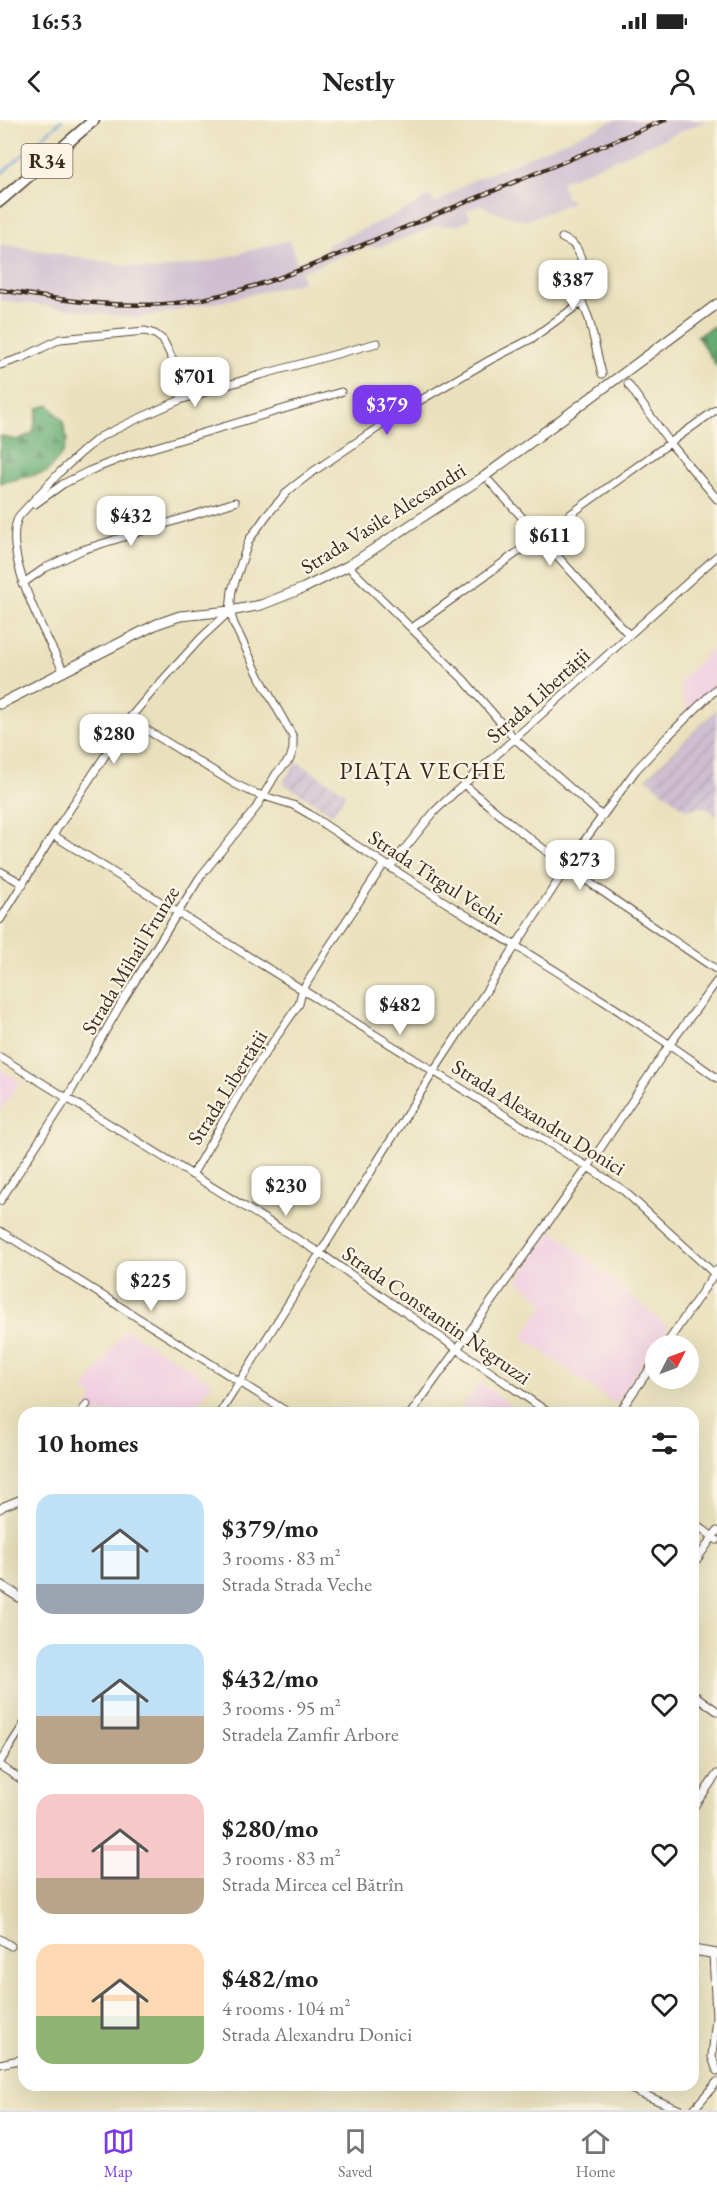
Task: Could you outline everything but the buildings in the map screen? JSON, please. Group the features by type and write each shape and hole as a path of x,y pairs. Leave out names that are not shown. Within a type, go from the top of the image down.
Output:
{"main road":[{"name":"R34","path":"0,201 94,120"},
{"name":"Strada Vasile Alecsandri","path":"0,704 168,620 195,613 230,611 281,598 348,566 485,476 717,304"},
{"path":"0,1585 18,1596"},
{"path":"699,1951 715,1954"}],"street":[{"path":"562,238 572,243 581,258 582,302 589,319 602,374"},
{"path":"0,920 129,719 201,638 230,611 232,590 247,546 267,515 289,490 407,408 531,339 582,302"},
{"path":"0,365 24,357 60,339 145,331 163,340 184,386 180,400"},
{"path":"64,672 22,584 12,536 15,522 60,471 100,437 180,400 260,375 377,344"},
{"path":"628,384 670,443 717,499"},
{"path":"29,506 89,471 132,454 341,392"},
{"path":"412,628 717,409"},
{"path":"490,482 630,635"},
{"path":"22,584 45,568 82,550 235,502"},
{"name":"Strada Libertății","path":"192,1175 250,1075 295,1010 301,999 302,991 387,865 435,811 464,783 717,556"},
{"path":"348,566 464,680 514,738 602,816"},
{"name":"Strada Mihail Frunze","path":"0,1201 67,1098 177,912 218,853 264,797 276,774 290,759 294,743 289,730 277,712 230,611"},
{"path":"224,1407 434,1071 567,867 636,770 717,688"},
{"name":"Strada Tîrgul Vechi","path":"129,719 235,784 264,797 293,805 515,948 582,987 670,1044 717,1078"},
{"path":"464,783 502,818 567,867 717,970"},
{"name":"Strada Alexandru Donici","path":"53,835 623,1190 716,1273"},
{"path":"0,871 22,884"},
{"path":"415,1407 588,1167 670,1044 717,981"},
{"name":"Strada Constantin Negruzzi","path":"0,1057 320,1253 540,1407"},
{"path":"0,1231 280,1407"},
{"path":"673,1335 716,1273"},
{"path":"623,1407 645,1376"},
{"path":"0,1509 18,1501"},
{"path":"699,1526 716,1536 699,1557"},
{"path":"699,1698 717,1711"},
{"path":"18,1734 0,1764 18,1778"},
{"path":"699,1800 717,1774"},
{"path":"0,1939 11,1946"},
{"path":"715,1954 717,2017 712,2057 717,2071"},
{"path":"0,2064 18,2060"},
{"path":"693,2110 717,2082"},
{"path":"635,2091 680,2110"}],"shaded area":[{"path":"615,120 708,120 561,182 567,199 569,198 571,203 525,221 492,211 482,205 467,210 470,219 458,225 438,225 377,247 362,248 301,272 303,282 224,301 137,318 0,300 0,244 154,270 208,262 289,240 297,263 326,251 328,245 416,205 430,195 435,204 469,182"},
{"path":"717,644 717,687 690,715 682,696 681,680"},
{"path":"717,709 717,817 706,807 685,809 646,778"},
{"path":"296,761 346,793 333,814 283,783"},
{"path":"0,1069 20,1081 0,1112"},
{"path":"553,1230 668,1327 662,1335 645,1335 645,1360 615,1404 523,1337 545,1303 517,1280"},
{"path":"125,1329 212,1382 196,1407 87,1407 93,1397 84,1390"},
{"path":"480,1383 512,1407 462,1407"}],"green space":[{"path":"717,324 717,367 697,336"},
{"path":"49,405 63,421 67,440 63,453 47,472 0,483 0,436 17,440 33,433 38,408"}],"waterway":[{"path":"0,175 62,120"}],"railway":[{"path":"0,290 69,300 139,305 185,302 212,297 266,282 318,263 665,120"}],"district":[{"name":"PIAȚA VECHE","path":"423,770"}]}
